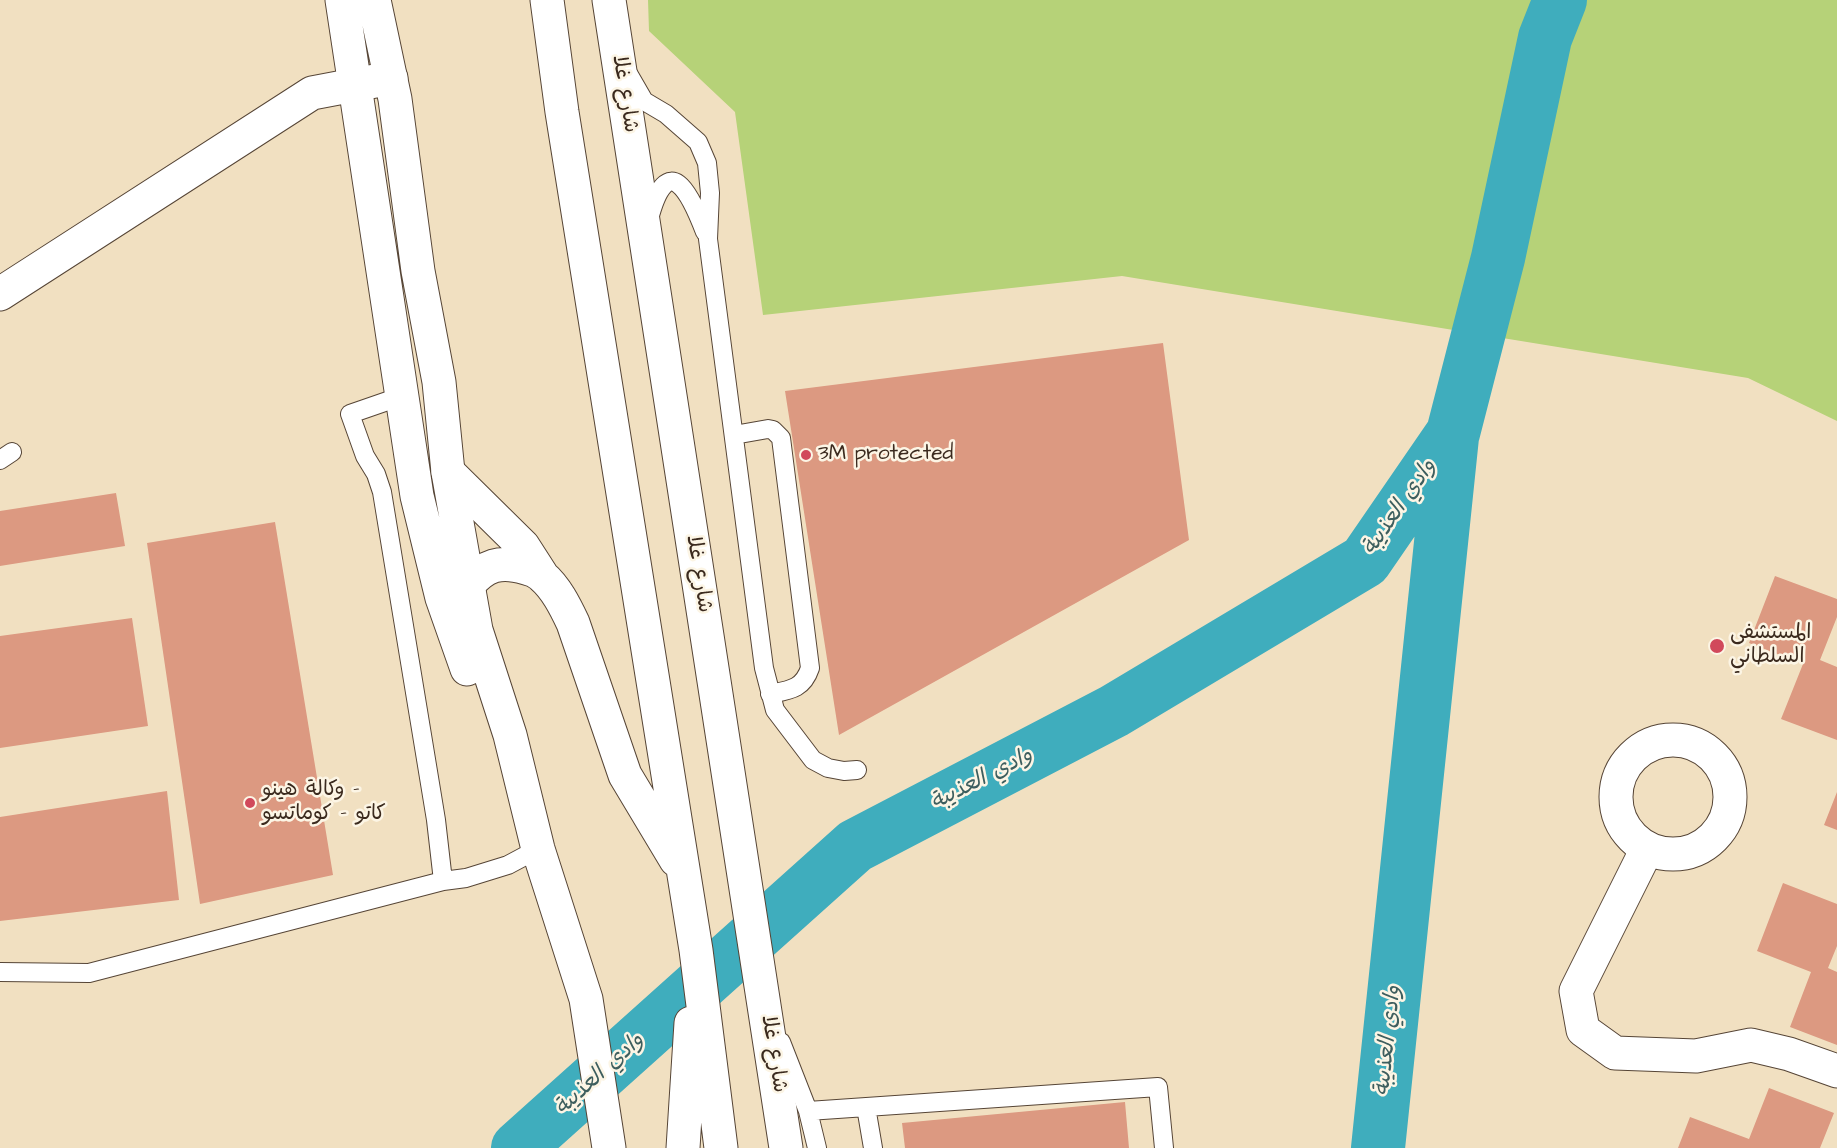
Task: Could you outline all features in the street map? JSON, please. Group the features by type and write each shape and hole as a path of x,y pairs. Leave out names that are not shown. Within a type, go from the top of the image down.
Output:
{"main road":[{"path":"342,0 417,496 442,598 479,704 538,849"},
{"path":"374,0 395,99 418,271 439,382 448,472 476,630 510,735 538,849 586,999 609,1148"},
{"path":"547,0 562,112 696,950 721,1148"},
{"name":"شارع غلا","path":"609,0 786,1148"},
{"path":"0,294 312,93 391,78"},
{"path":"402,396 429,446 448,472 524,546 563,602 573,622 625,776 684,873"},
{"path":"468,585 479,573 500,564 518,565 542,574"},
{"path":"1647,849 1576,991 1583,1030 1615,1053 1696,1056 1750,1045 1789,1054 1837,1071"},
{"path":"683,1148 696,950"}],"lane":[{"path":"618,55 644,101 666,114 698,142 707,163 710,194 708,239 764,668 775,710 813,760 828,768 844,771 857,770"},
{"path":"645,232 662,186 675,182 682,186 696,210 708,239"},
{"path":"402,396 350,414 365,456 376,474 382,492 434,808 443,881"},
{"path":"734,435 768,429 774,430 781,438 810,668 806,679 798,686 770,694"},
{"path":"0,972 90,973 443,881 466,878 508,865 538,849"},
{"path":"764,1000 808,1111 817,1148"},
{"path":"808,1111 1158,1087 1164,1148"},
{"path":"866,1107 873,1148"}],"green space":[{"path":"648,0 1837,0 1837,421 1748,378 1122,276 763,315 735,112 649,31"}],"building":[{"path":"1163,343 1189,540 839,735 785,391"},
{"path":"116,493 125,546 0,566 0,511"},
{"path":"275,522 333,875 200,904 147,543"},
{"path":"1775,576 1837,599 1837,617 1820,660 1837,667 1837,740 1781,719 1803,664 1749,643"},
{"path":"132,618 148,726 0,748 0,636"},
{"path":"167,791 179,900 0,921 0,817"},
{"path":"1837,792 1837,830 1824,825"},
{"path":"1783,883 1837,904 1837,946 1828,968 1837,972 1837,1045 1790,1027 1811,972 1757,951"},
{"path":"1769,1088 1834,1113 1820,1148 1678,1148 1690,1117 1749,1139"},
{"path":"1125,1102 1129,1148 905,1148 902,1123"}],"waterway":[{"name":"وادي العذيبة","path":"518,1148 855,846 1114,711 1365,561 1453,433 1498,258 1545,38 1560,0"},
{"name":"وادي العذيبة","path":"1378,1148 1452,437"}],"place":[{"name":"3M protected","path":"806,455"},
{"name":"المستشفى السلطاني","path":"1717,646"},
{"name":"وكالة هينو - كاتو - كوماتسو","path":"250,803"}]}
